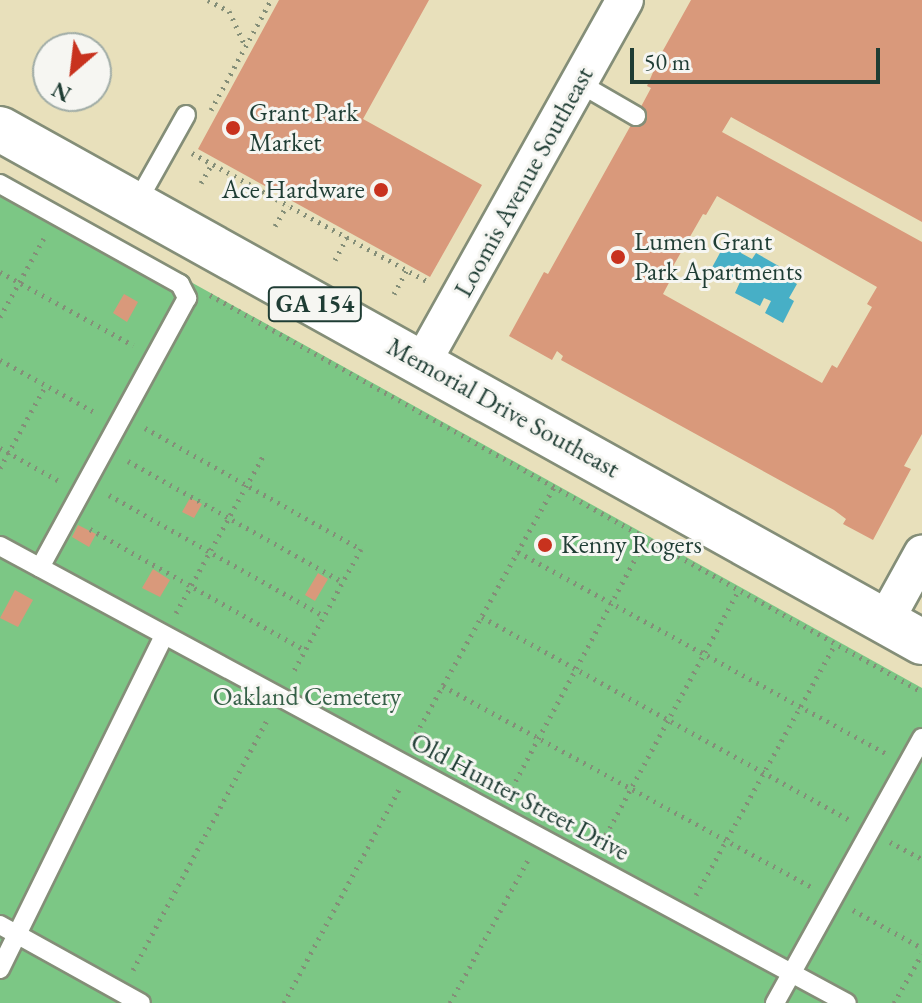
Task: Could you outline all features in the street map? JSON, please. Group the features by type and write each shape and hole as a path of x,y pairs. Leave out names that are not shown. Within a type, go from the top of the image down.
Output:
{"main road":[{"name":"Memorial Drive Southeast","path":"0,129 904,632"}],"street":[{"name":"Loomis Avenue Southeast","path":"422,363 625,0"},
{"path":"904,632 922,554"}],"lane":[{"path":"579,83 636,116"},
{"path":"136,204 186,115"},
{"path":"0,184 180,284 187,298 40,568"},
{"name":"Old Hunter Street Drive","path":"0,546 164,635 275,705 401,762 847,1003"},
{"path":"0,969 164,635"},
{"path":"775,1003 922,738"},
{"path":"0,925 141,1003"}],"path":[{"path":"208,0 229,11 246,47"},
{"path":"210,112 271,0"},
{"path":"183,160 188,150 430,283"},
{"path":"201,183 212,164"},
{"path":"275,226 287,205"},
{"path":"0,317 57,215"},
{"path":"335,260 347,237"},
{"path":"394,294 407,270"},
{"path":"0,272 155,357"},
{"path":"180,284 201,290 922,692"},
{"path":"0,360 247,485 361,549 121,992"},
{"path":"0,468 46,385"},
{"path":"0,448 210,552 324,616"},
{"path":"105,448 343,582"},
{"path":"164,635 263,456"},
{"path":"401,762 554,487"},
{"path":"68,516 305,650"},
{"path":"497,814 646,539"},
{"path":"518,552 894,759"},
{"path":"590,864 739,590"},
{"path":"482,617 858,824"},
{"path":"685,915 835,644"},
{"path":"443,686 821,892"},
{"path":"284,1003 401,784"},
{"path":"889,842 922,859"},
{"path":"450,1003 531,855"},
{"path":"852,909 922,951 894,1003"}],"green space":[{"name":"Oakland Cemetery","path":"0,176 922,688 922,1003 0,1003"}],"water":[{"path":"727,240 743,248 741,253 752,259 756,253 791,273 788,279 797,284 789,298 794,301 783,323 765,313 771,301 764,298 760,306 735,293 740,282 727,275 724,281 709,273"}],"building":[{"path":"279,0 429,0 363,119 482,185 430,277 198,149"},
{"name":"Lumen Grant Park Apartments","path":"691,0 922,0 922,222 731,117 722,132 922,242 922,434 904,466 911,469 873,540 843,524 846,519 834,510 561,360 563,356 557,351 552,360 509,336 544,272 548,274 636,116 651,88 647,86","holes":["717,196 877,287 867,304 872,307 837,368 832,365 822,383 663,294 672,277 668,275 703,214 706,215"]},
{"path":"124,294 138,302 127,322 113,313"},
{"path":"190,498 202,504 194,518 182,512"},
{"path":"78,525 96,534 89,547 72,537"},
{"path":"153,569 170,580 160,597 142,588"},
{"path":"318,573 328,579 315,601 305,595"},
{"path":"15,590 33,600 18,627 0,618"}],"place":[{"name":"Grant Park Market","path":"233,128"},
{"name":"Ace Hardware","path":"381,190"},
{"name":"Lumen Grant Park Apartments","path":"618,257"},
{"name":"Kenny Rogers","path":"545,545"}]}
